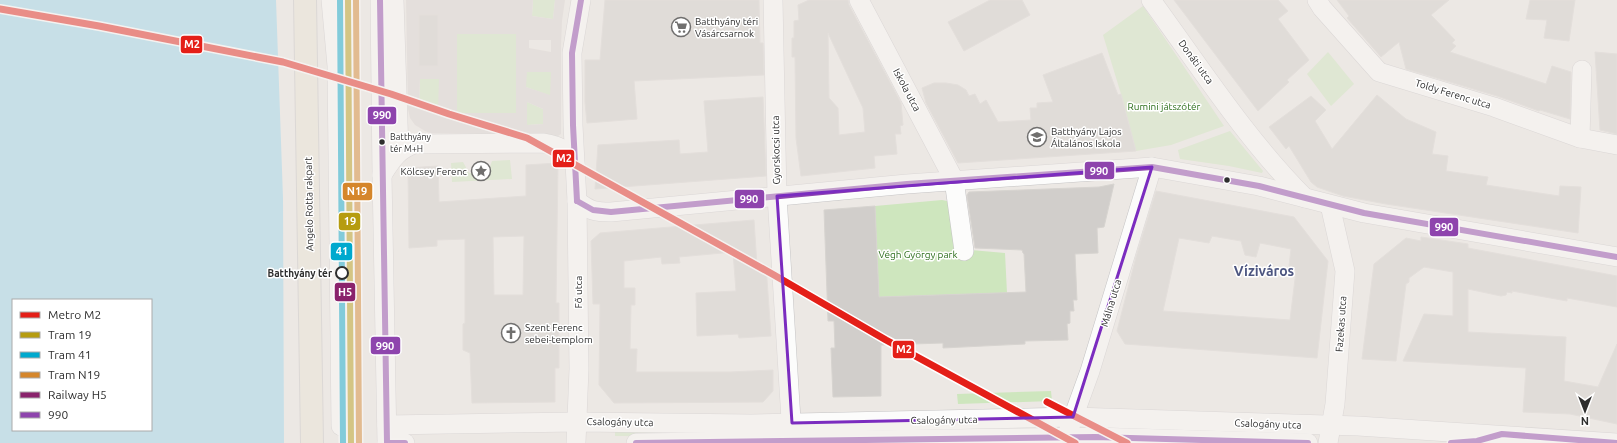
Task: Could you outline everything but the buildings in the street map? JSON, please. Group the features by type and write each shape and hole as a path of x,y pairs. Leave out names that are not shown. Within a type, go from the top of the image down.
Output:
{"main road":[{"name":"Angelo Rotta rakpart","path":"305,0 308,84 312,443"}],"street":[{"path":"331,0 337,66 341,426"},
{"path":"380,0 387,437 405,443"},
{"path":"394,0 399,152"},
{"path":"575,164 572,53 580,0"},
{"name":"Gyorskocsi utca","path":"773,0 777,196 793,442"},
{"name":"Iskola utca","path":"859,0 954,180 964,251"},
{"name":"Donáti utca","path":"1151,0 1241,123 1276,168 1306,199"},
{"name":"Toldy Ferenc utca","path":"1317,0 1322,8 1379,72 1494,107 1580,138 1617,144"},
{"path":"1580,138 1582,70"},
{"path":"382,175 399,152 405,147 415,144 544,143 555,145 567,151 575,164"},
{"name":"Fő utca","path":"575,164 577,201 578,422 576,443"},
{"path":"577,201 588,210 604,212 954,180 1152,167 1259,186 1364,213 1617,257"},
{"name":"Málna utca","path":"1065,441 1090,371 1152,167"},
{"name":"Fazekas utca","path":"1330,205 1345,271 1335,404 1330,434"},
{"name":"Csalogány utca","path":"387,437 578,422 792,423 1074,417 1330,434 1502,434 1616,442"},
{"name":"Csalogány utca","path":"1451,443 1477,441 1502,434 1542,443"},
{"name":"Csalogány utca","path":"636,443 1065,441 1095,437 1308,443"}],"highlighted area":[{"path":"1152,167 1073,417 792,423 777,196"}],"green space":[{"path":"533,0 555,0 553,19 532,16"},
{"name":"Rumini játszótér","path":"1143,6 1224,126 1171,145 1136,151 1103,35"},
{"path":"457,34 516,34 516,113 457,113"},
{"path":"1328,52 1354,84 1331,106 1307,74"},
{"path":"526,72 551,72 551,96 526,87"},
{"path":"420,79 439,79 439,109 419,109"},
{"path":"527,102 543,109 543,124 527,125"},
{"path":"1230,131 1263,171 1262,173 1229,166 1180,159 1178,150"},
{"path":"510,160 512,179 452,182 451,163 463,162 469,173 488,172 492,161"},
{"name":"Végh György park","path":"942,200 952,202 971,250 1005,253 1007,293 879,297 875,206"},
{"path":"1051,391 1052,401 958,404 957,394"},
{"path":"615,432 762,432 762,437 615,436"}],"shaded area":[{"path":"406,0 533,0 532,16 553,19 555,0 565,0 561,46 561,134 555,138 517,134 430,133 415,125 410,118 408,109","holes":["419,15 438,15 437,66 419,66","457,34 516,34 516,113 457,113","529,40 551,40 551,52 529,48","527,72 551,72 550,95 526,87","420,79 439,79 438,109 419,108","527,102 543,109 543,124 527,125"]}],"water":[{"path":"0,0 276,0 283,198 284,443 0,443"}],"metro line":[{"name":"M2","path":"0,9 99,26 283,62 391,94 527,138 774,275 886,340 1075,443"},
{"name":"M2","path":"1047,402 1127,443"}],"tram line":[{"name":"41","path":"340,0 343,443"},
{"name":"19","path":"348,0 351,443"},
{"name":"N19","path":"356,0 359,443"}],"rail line":[{"name":"H5","path":"343,141 347,443"}],"transit line":[{"name":"990","path":"380,0 387,443 405,443"},
{"name":"990","path":"577,201 573,125 572,53 581,0"},
{"name":"990","path":"577,201 593,210 611,212 907,184 1152,167 1259,186 1364,213 1617,257"},
{"name":"990","path":"1451,443 1477,441 1502,434 1617,443"},
{"name":"990","path":"636,443 1095,437 1308,443"}],"place":[{"name":"Batthyány téri Vásárcsarnok","path":"681,27"},
{"name":"Batthyány Lajos Általános Iskola","path":"1037,137"},
{"name":"Batthyány tér M+H","path":"382,142"},
{"name":"Kölcsey Ferenc","path":"481,171"},
{"name":"Batthyány tér","path":"342,273"},
{"name":"Szent Ferenc sebei-templom","path":"511,333"}],"district":[{"name":"Víziváros","path":"1264,271"}]}
